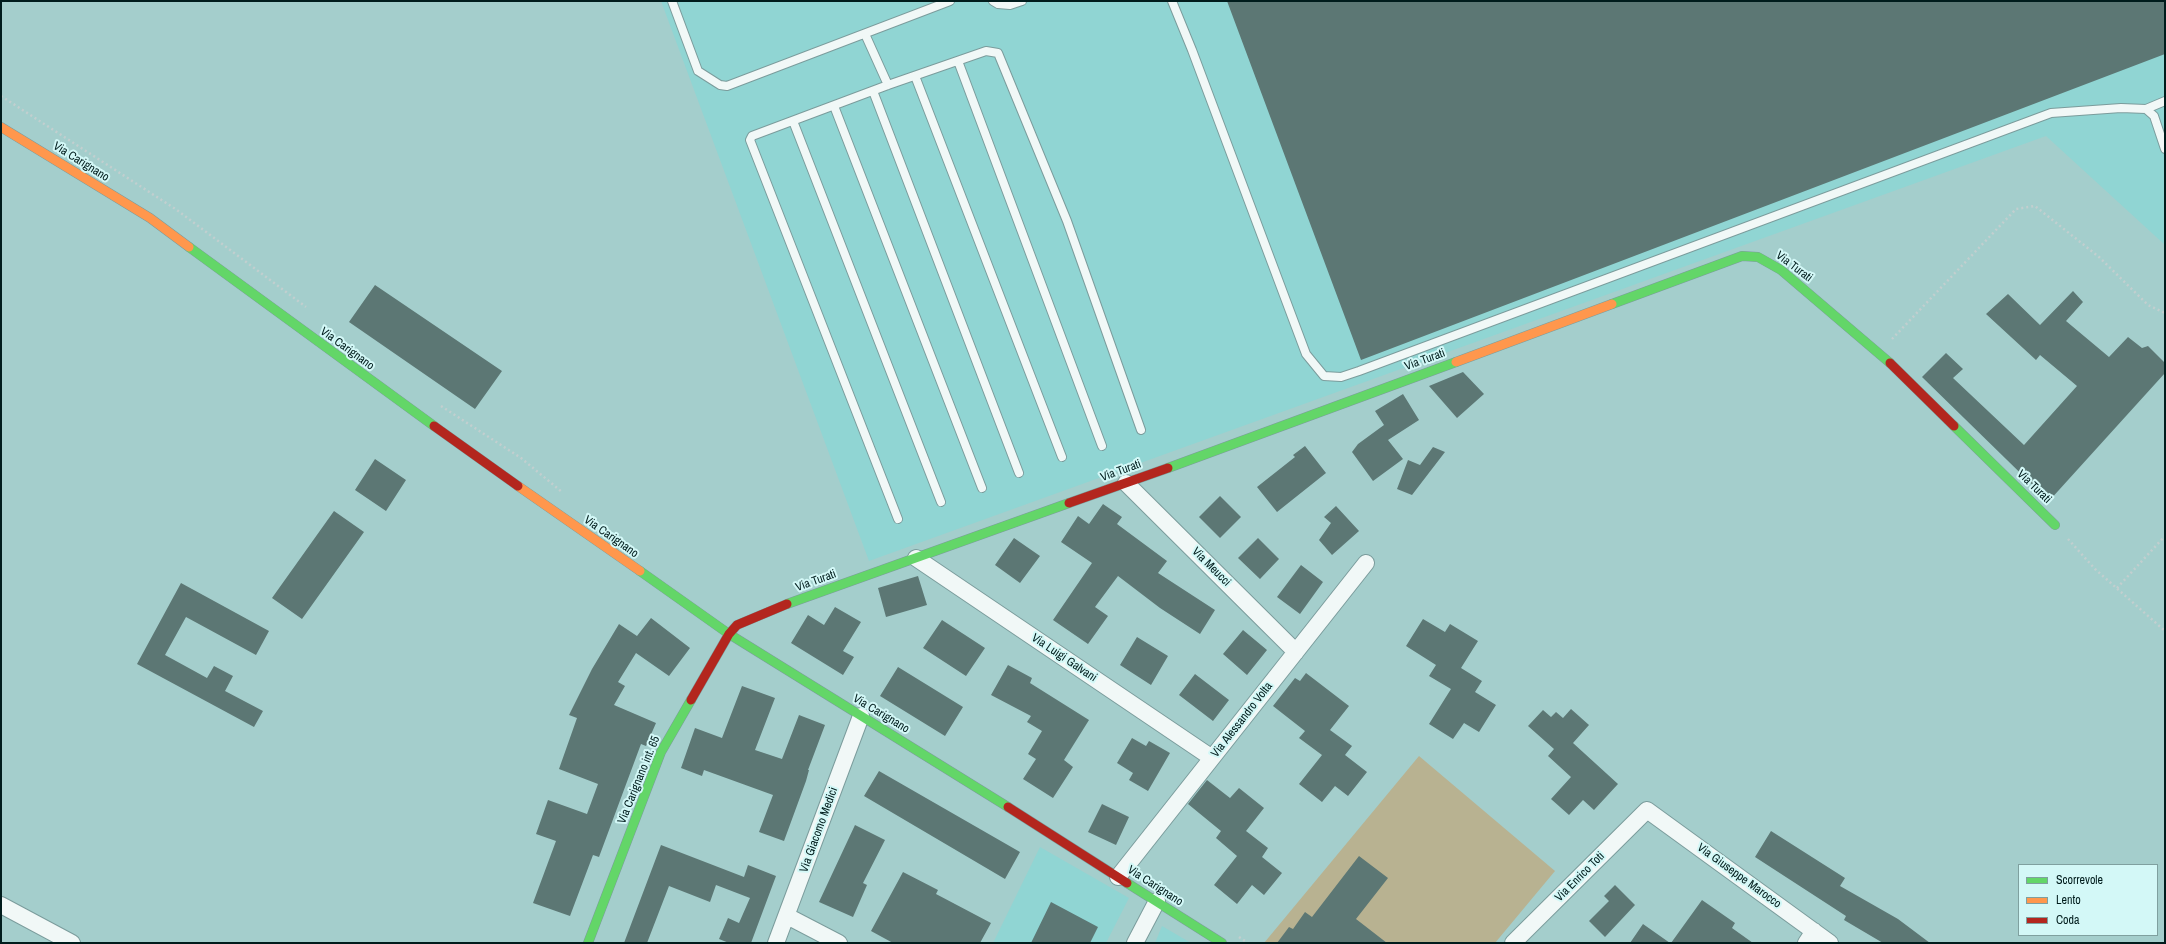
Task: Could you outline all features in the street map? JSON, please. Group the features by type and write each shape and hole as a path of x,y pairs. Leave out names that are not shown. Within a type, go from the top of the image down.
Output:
{"street":[{"name":"Via Carignano","path":"1,127 150,218 405,406 729,634 1222,943"},
{"name":"Via Turati","path":"729,634 738,624 1742,256 1758,257 1781,270 1879,352 2055,525"},
{"name":"Via Meucci","path":"1126,483 1296,652"},
{"name":"Via Luigi Galvani","path":"916,558 1212,758"},
{"name":"Via Alessandro Volta","path":"1118,877 1366,563"},
{"name":"Via Carignano int. 65","path":"588,943 661,752 729,634"},
{"name":"Via Giacomo Medici","path":"776,943 861,716"},
{"name":"Via Giuseppe Marocco","path":"1647,810 1810,937 1830,943"},
{"name":"Via Enrico Toti","path":"1513,943 1647,810"},
{"path":"1135,943 1157,901"},
{"path":"1,905 72,943"},
{"path":"787,916 839,943"}],"lane":[{"path":"672,1 698,71 720,84 728,86 950,1"},
{"path":"993,1 998,4 1010,5 1022,1"},
{"path":"1172,1 1192,50 1306,354 1324,376 1341,377 1359,371 2051,113 2121,108 2146,109 2165,101"},
{"path":"865,34 888,85"},
{"path":"898,519 750,140 752,136 873,92 888,85 986,51 998,53 1067,221 1141,430"},
{"path":"958,61 1102,446"},
{"path":"916,76 1062,457"},
{"path":"873,92 1019,473"},
{"path":"834,106 982,488"},
{"path":"2146,109 2154,116 2165,149"},
{"path":"793,121 941,502"}],"path":[{"path":"1,96 177,210 311,311"},
{"path":"1879,352 2016,209 2035,206 2099,257 2148,305 2165,313"},
{"path":"434,402 521,458 568,496"},
{"path":"2055,525 2095,569 2165,631"},
{"path":"2117,588 2165,536"},
{"path":"1236,934 1248,943"}],"shaded area":[{"path":"661,1 2165,1 2165,245 2046,136 869,561"},
{"path":"1419,756 1555,871 1495,943 1264,943"},
{"path":"1040,847 1129,898 1106,943 993,943"},
{"path":"1162,926 1191,943 1155,943"}],"building":[{"path":"1227,1 2165,1 2165,54 1361,360"},
{"path":"375,285 502,371 475,409 349,322"},
{"path":"2073,291 2083,302 2066,321 2109,357 2128,337 2142,348 2148,346 2165,363 2165,373 2049,501 1922,377 1946,353 1963,369 1953,378 2024,445 2077,386 2040,355 2036,360 1986,314 2008,294 2040,325"},
{"path":"1463,372 1484,394 1457,418 1429,386"},
{"path":"1403,394 1419,420 1388,440 1403,459 1373,481 1352,452 1358,444 1384,425 1375,411"},
{"path":"1305,446 1326,473 1277,512 1257,487 1295,457 1293,455"},
{"path":"1433,447 1445,452 1412,495 1397,489 1408,460 1420,465"},
{"path":"375,459 406,480 386,511 355,490"},
{"path":"1220,496 1241,517 1220,538 1199,517"},
{"path":"1103,504 1122,517 1117,524 1167,561 1158,573 1215,610 1200,634 1160,608 1118,576 1095,607 1108,616 1088,644 1053,620 1092,563 1061,542 1078,516 1089,524"},
{"path":"1336,506 1359,531 1332,555 1319,540 1331,523 1324,517"},
{"path":"334,511 364,532 302,619 272,598"},
{"path":"1014,538 1040,556 1020,583 995,565"},
{"path":"1258,538 1279,559 1260,579 1238,558"},
{"path":"1301,565 1323,582 1300,614 1277,597"},
{"path":"918,576 927,605 886,617 878,588"},
{"path":"181,583 269,631 256,655 186,617 165,655 207,678 214,666 233,676 225,691 263,711 254,727 137,664"},
{"path":"835,607 861,622 843,651 854,657 843,675 791,643 808,615 824,625"},
{"path":"651,618 690,648 669,676 636,653 618,682 625,686 614,705 656,723 646,746 641,744 599,857 593,855 570,916 533,903 556,841 536,834 548,800 587,814 598,784 559,769 577,718 569,715 592,669 619,624 637,636"},
{"path":"1423,619 1445,632 1450,624 1478,641 1461,668 1482,681 1475,692 1496,705 1479,732 1464,723 1453,739 1429,724 1451,689 1429,676 1436,665 1406,646"},
{"path":"942,620 985,648 966,676 923,648"},
{"path":"1243,630 1267,650 1247,675 1223,654"},
{"path":"1137,637 1168,656 1151,685 1120,665"},
{"path":"1008,665 1032,678 1030,683 1089,720 1064,760 1073,767 1053,798 1023,779 1036,759 1028,754 1042,731 1027,722 1031,716 991,695"},
{"path":"898,667 963,707 945,736 880,696"},
{"path":"1306,673 1349,706 1330,730 1352,746 1345,755 1367,772 1348,796 1335,786 1322,802 1299,784 1322,755 1299,738 1305,731 1273,706 1295,678 1300,681"},
{"path":"1195,674 1229,700 1213,721 1179,695"},
{"path":"742,686 775,698 755,750 782,759 799,715 825,725 784,841 759,832 773,795 704,770 702,776 681,768 695,728 722,738"},
{"path":"1571,709 1589,725 1573,743 1618,784 1594,810 1583,800 1569,815 1551,799 1571,777 1548,756 1554,749 1528,726 1543,710 1551,717 1556,712 1563,718"},
{"path":"1132,738 1146,746 1149,741 1170,753 1148,791 1129,780 1133,773 1117,763"},
{"path":"879,771 1020,852 1005,879 864,796"},
{"path":"1207,780 1230,798 1239,788 1264,808 1246,831 1268,848 1262,857 1282,873 1264,895 1252,885 1237,904 1214,885 1237,856 1216,838 1221,831 1188,804"},
{"path":"1102,804 1129,817 1116,845 1088,832"},
{"path":"855,825 885,840 863,883 867,885 853,917 819,902"},
{"path":"1771,831 1845,878 1840,886 1898,919 1930,943 1883,943 1844,920 1846,916 1755,857"},
{"path":"661,845 744,877 748,865 776,876 751,943 729,943 719,939 728,918 739,923 750,898 716,885 710,902 669,886 647,943 624,943"},
{"path":"1359,856 1388,878 1356,919 1387,943 1277,943 1289,927 1293,929 1305,912 1312,917"},
{"path":"903,872 938,890 936,894 991,923 980,943 893,943 871,931"},
{"path":"1615,885 1635,905 1605,937 1589,921 1609,901 1604,896"},
{"path":"1702,900 1735,923 1732,928 1753,943 1671,943"},
{"path":"1051,902 1098,927 1090,943 1031,943"},
{"path":"1643,924 1670,943 1630,943"}],"traffic: fast":[{"path":"189,247 434,426"},
{"path":"1612,304 1742,256 1758,257 1781,270 1890,363"},
{"path":"1168,468 1456,362"},
{"path":"1954,426 2055,525"},
{"path":"787,604 1069,503"},
{"path":"640,571 729,634 1008,807"},
{"path":"588,943 661,752 691,700"},
{"path":"1127,883 1222,943"}],"traffic: slow":[{"path":"1,127 150,218 189,247"},
{"path":"1456,362 1612,304"},
{"path":"518,486 640,571"}],"traffic: jam":[{"path":"1890,363 1954,426"},
{"path":"434,426 518,486"},
{"path":"1069,503 1168,468"},
{"path":"691,700 729,634 737,625 787,604"},
{"path":"1008,807 1127,883"}]}
